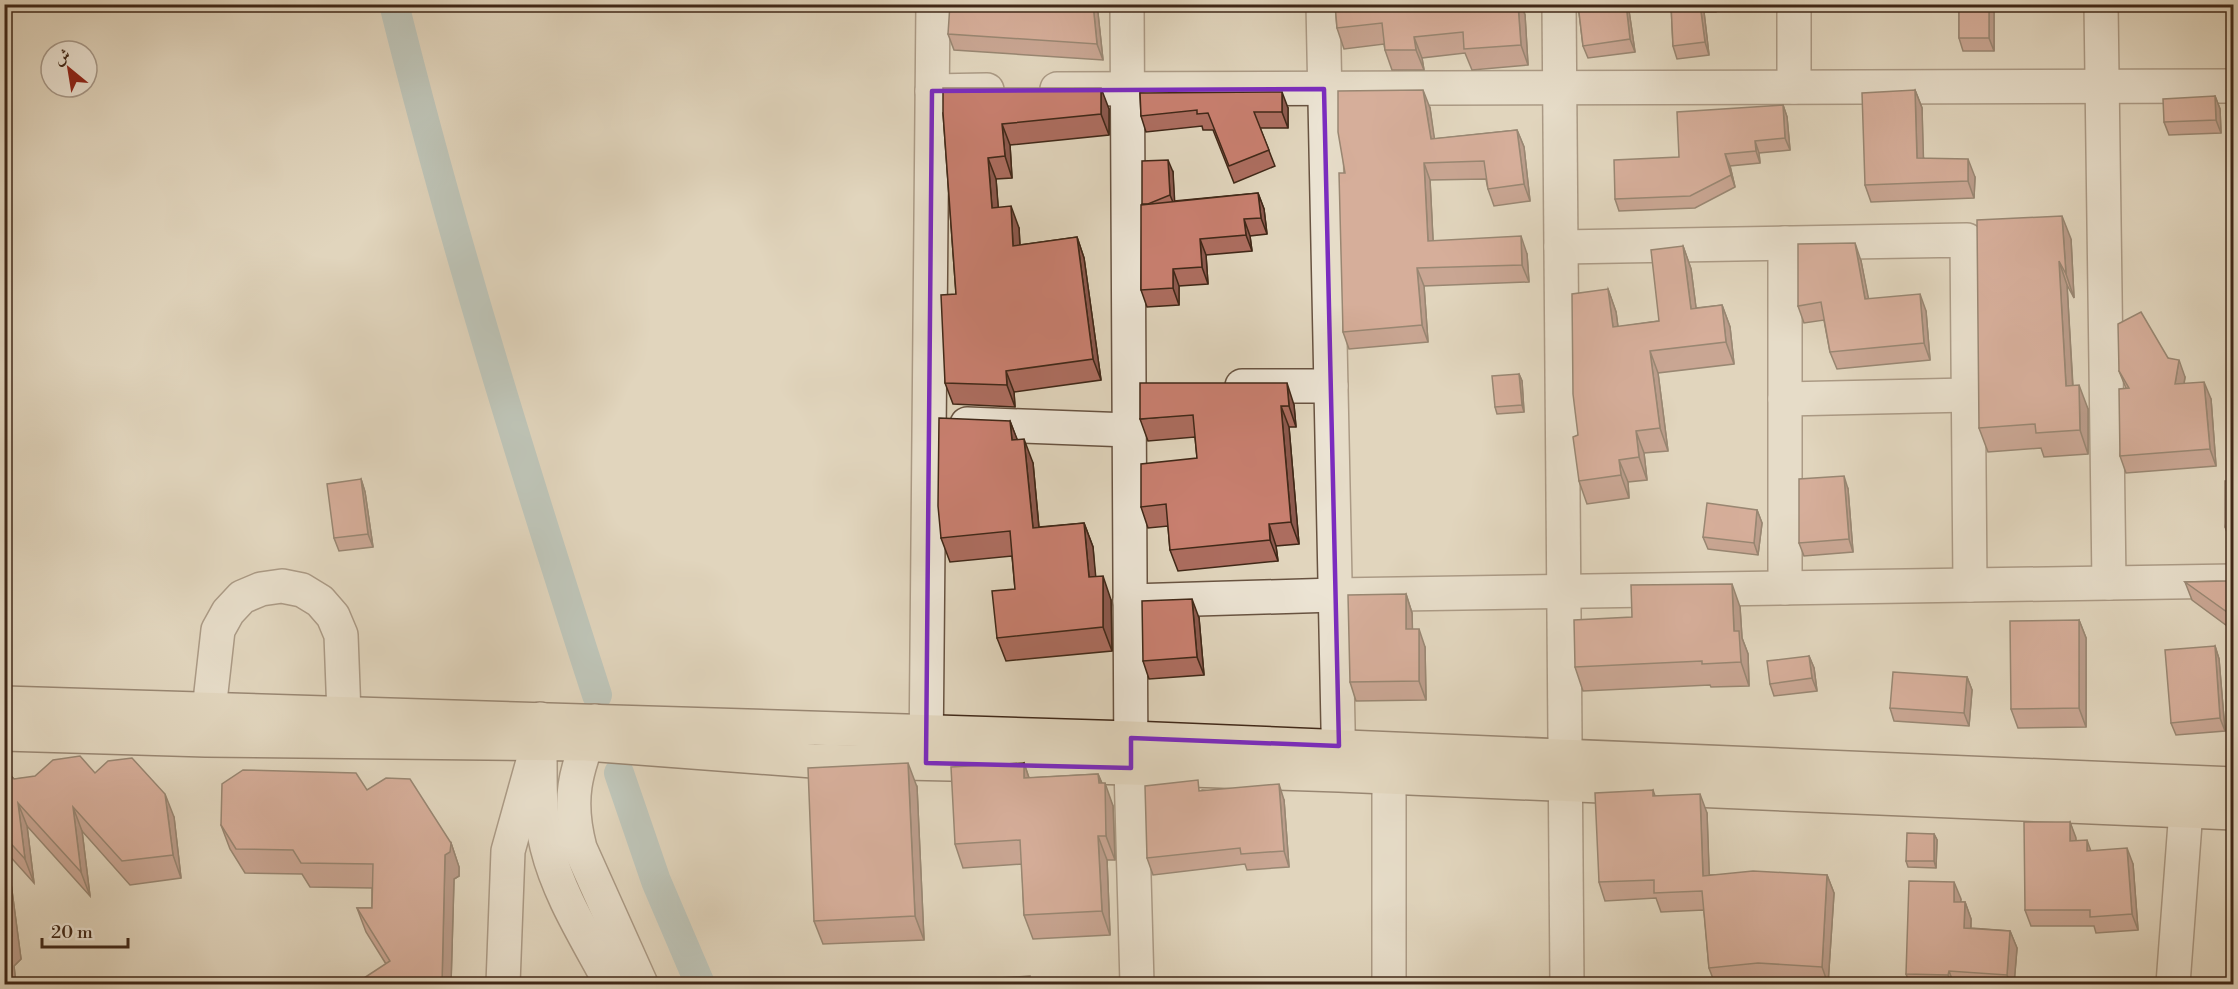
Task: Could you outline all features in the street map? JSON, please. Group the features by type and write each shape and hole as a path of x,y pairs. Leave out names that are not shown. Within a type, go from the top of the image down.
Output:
{"main road":[{"path":"4,703 207,724"},
{"path":"4,734 207,724 344,727 539,736 591,733 814,745 1339,761 2186,798 2234,813"},
{"path":"1339,761 1389,777 1564,770"},
{"path":"2186,798 2234,784"}],"street":[{"path":"926,748 933,4"},
{"path":"1127,4 1128,89 1141,386 1129,430 1131,753 1137,984"},
{"path":"1323,4 1339,761"},
{"path":"1559,4 1567,984"},
{"path":"1794,4 1794,87"},
{"path":"2101,4 2109,583"},
{"path":"932,91 2234,86"},
{"path":"1561,246 1967,240 1970,585"},
{"path":"1785,243 1785,588"},
{"path":"1212,386 1331,386"},
{"path":"1785,399 1968,395"},
{"path":"929,422 1129,430"},
{"path":"1130,601 1335,595 2234,581"},
{"path":"207,724 218,630 228,612 242,597 261,589 282,586 302,590 311,595 320,601 333,616 341,635 344,727"},
{"path":"591,733 547,847 558,878 610,984"},
{"path":"539,736 558,821 580,848 641,984"},
{"path":"503,984 508,851 539,736"},
{"path":"1389,777 1389,984"},
{"path":"2173,984 2186,798"}],"highlighted area":[{"path":"1324,89 1339,746 1131,738 1131,768 926,763 932,91"}],"building":[{"path":"950,4 1093,4 1097,44 948,34"},
{"path":"1335,4 1518,4 1521,45 1464,49 1463,32 1414,37 1416,50 1385,50 1382,23 1337,28"},
{"path":"1578,4 1626,4 1630,39 1583,46"},
{"path":"1671,4 1700,4 1705,42 1673,46"},
{"path":"1959,4 1989,4 1989,38 1959,38"},
{"path":"943,88 1101,88 1101,114 1002,124 1005,156 988,158 992,208 1011,206 1013,246 1077,237 1093,359 1006,371 1007,385 945,383 941,295 956,294"},
{"path":"1423,90 1431,139 1517,130 1524,184 1488,189 1484,161 1424,163 1428,241 1521,236 1522,265 1417,268 1422,325 1343,332 1339,173 1345,173 1338,132 1338,91"},
{"path":"1915,90 1917,158 1968,159 1968,181 1865,185 1862,93"},
{"path":"1282,92 1282,112 1254,112 1269,150 1229,166 1208,113 1197,114 1197,110 1141,116 1140,93"},
{"path":"2215,96 2216,120 2164,122 2163,99"},
{"path":"1783,105 1785,138 1755,141 1756,151 1725,154 1731,175 1690,196 1615,199 1614,160 1679,157 1677,112"},
{"path":"1168,160 1170,195 1148,204 1142,204 1142,161"},
{"path":"1258,193 1261,218 1244,219 1246,235 1200,239 1202,267 1173,269 1173,288 1141,290 1141,205"},
{"path":"2062,216 2066,274 2059,261 2066,386 2079,385 2080,430 2036,433 2035,424 1979,428 1977,220"},
{"path":"1855,243 1865,299 1920,294 1924,343 1830,352 1821,302 1798,306 1798,244"},
{"path":"1683,246 1691,309 1722,305 1726,342 1650,351 1660,428 1636,431 1639,457 1619,460 1621,475 1579,481 1573,437 1578,435 1573,394 1572,294 1608,289 1613,327 1659,321 1651,250"},
{"path":"2141,312 2168,358 2179,360 2175,384 2204,382 2210,449 2120,456 2119,389 2129,388 2119,371 2118,324"},
{"path":"1519,374 1522,405 1495,407 1492,376"},
{"path":"1140,383 1287,383 1289,406 1281,406 1291,522 1269,524 1270,540 1170,550 1166,504 1141,507 1141,464 1197,458 1193,415 1140,419"},
{"path":"939,418 1010,421 1012,440 1024,439 1033,528 1084,523 1089,577 1103,576 1103,627 997,638 992,591 1015,589 1010,531 941,538 938,506"},
{"path":"1844,476 1849,539 1799,543 1799,479"},
{"path":"361,479 368,534 334,538 327,484"},
{"path":"2225,481 2234,481 2234,527 2225,527"},
{"path":"1707,503 1757,510 1754,543 1703,537"},
{"path":"2234,579 2234,617 2185,582 2228,581"},
{"path":"1732,584 1734,631 1739,631 1741,662 1702,664 1702,661 1575,667 1574,620 1632,617 1631,585"},
{"path":"1406,594 1406,629 1419,629 1419,681 1350,682 1348,595"},
{"path":"1192,599 1197,657 1143,661 1142,601"},
{"path":"2079,620 2079,708 2011,709 2010,621"},
{"path":"2215,646 2220,718 2171,723 2165,650"},
{"path":"1809,656 1812,678 1770,684 1767,661"},
{"path":"1893,672 1967,677 1964,713 1890,708"},
{"path":"80,756 95,773 108,761 132,758 165,794 173,855 122,861 73,807 81,872 18,803 25,859 4,836 4,769 14,779 35,776 53,760"},
{"path":"908,763 915,916 814,921 808,768"},
{"path":"1024,763 1024,778 1098,774 1099,783 1105,783 1106,836 1098,836 1102,911 1024,915 1020,840 955,844 951,767"},
{"path":"243,770 356,773 367,790 386,778 410,779 451,843 450,852 445,855 442,984 364,984 364,978 390,961 357,908 372,908 373,864 301,863 293,850 236,849 221,825 222,784"},
{"path":"1198,780 1199,791 1279,784 1284,851 1241,854 1240,848 1147,858 1145,786"},
{"path":"1653,790 1653,796 1700,794 1703,876 1753,871 1827,875 1822,967 1758,963 1709,968 1702,891 1654,893 1654,880 1599,882 1595,793"},
{"path":"2024,822 2070,822 2070,841 2087,840 2087,851 2127,848 2132,914 2090,917 2090,910 2025,910"},
{"path":"1907,833 1934,834 1934,861 1906,861"},
{"path":"4,875 12,936 5,942 11,984 4,984"},
{"path":"1909,881 1954,882 1954,902 1965,902 1964,928 2010,931 2007,975 1949,971 1948,975 1906,974"},
{"path":"1030,976 1030,984 968,984 968,980"}],"waterway":[{"path":"394,4 440,178 490,351 597,695"},
{"path":"619,773 656,881 700,984"}]}
